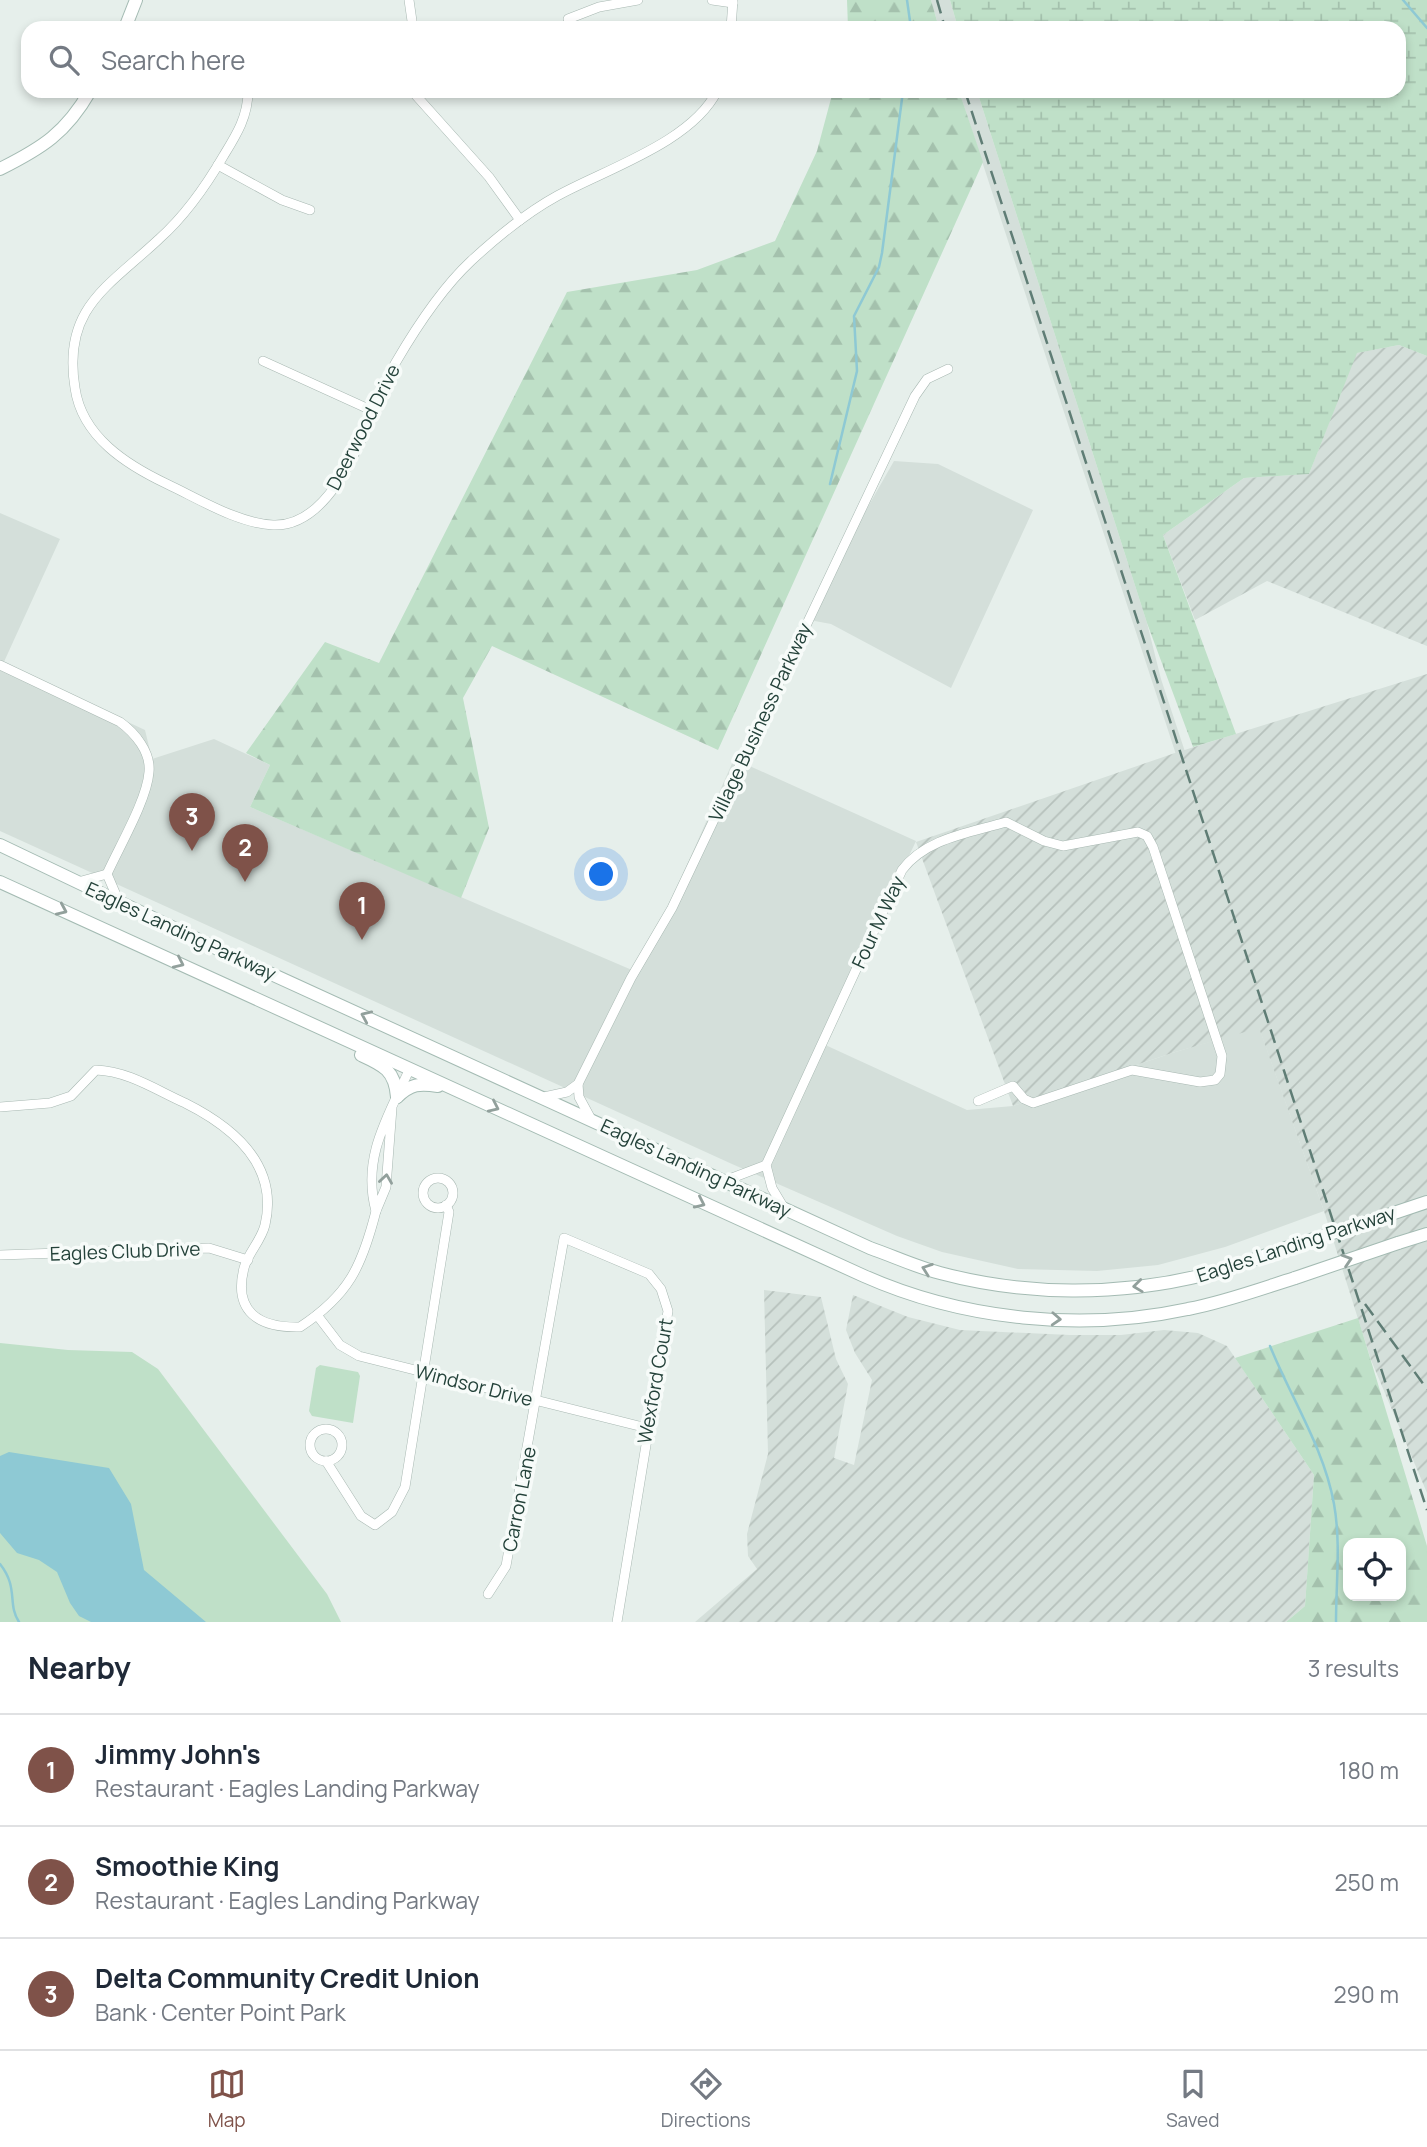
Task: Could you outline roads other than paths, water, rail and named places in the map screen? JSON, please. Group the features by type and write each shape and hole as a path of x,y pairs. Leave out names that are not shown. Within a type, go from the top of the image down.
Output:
{"main road":[{"path":"128,21 136,0"},
{"path":"0,169 38,150 56,136 73,118 86,98"},
{"name":"Eagles Landing Parkway","path":"0,845 119,903 592,1121 870,1248 927,1269 1001,1286 1066,1291 1137,1286 1205,1275 1427,1202"},
{"name":"Eagles Landing Parkway","path":"0,882 864,1276 933,1301 988,1313 1059,1320 1128,1318 1187,1310 1296,1278 1427,1234"},
{"path":"262,1002 304,1029 386,1067 393,1075 393,1105"},
{"path":"393,1105 419,1083 457,1090"}],"street":[{"path":"409,0 412,21"},
{"path":"568,19 599,6 638,0"},
{"path":"712,0 733,2 732,21"},
{"name":"Deerwood Drive","path":"247,98 243,123 200,195 175,223 116,275 85,310 76,334 73,366 75,391 84,417 119,457 144,473 232,515 274,525 294,520 323,502 340,481 395,365 444,291 470,262 520,220 557,196 676,137 695,123 712,98"},
{"path":"418,98 489,177 520,220"},
{"path":"218,165 282,200 310,210"},
{"path":"263,360 373,411"},
{"name":"Village Business Parkway","path":"578,1084 631,978 672,908 915,396 926,379 948,369"},
{"path":"0,665 120,722 134,733 140,743 150,770 146,787 107,874 119,903"},
{"name":"Four M Way","path":"766,1165 902,870 913,856 930,845 1006,822 1044,841 1063,846 1134,832 1147,836 1153,847 1222,1056 1220,1074 1214,1080 1200,1082 1132,1070 1033,1103 1024,1099 1013,1086 978,1101"},
{"path":"78,882 107,874"},
{"path":"376,1211 371,1193 374,1155 384,1142 393,1105 410,1068"},
{"path":"0,1107 50,1103 71,1096 96,1070 116,1070 237,1134 254,1154 267,1199 266,1221 261,1240 248,1260 241,1290 253,1316 268,1324 300,1327 342,1293 358,1269 386,1186 393,1105"},
{"path":"541,1097 555,1096 578,1084 579,1097 592,1121"},
{"path":"724,1181 766,1165 772,1188 785,1209"},
{"path":"326,1461 361,1516 375,1525 392,1513 405,1487 449,1212 446,1205"},
{"name":"Wexford Court","path":"536,1400 564,1238 649,1274 662,1289 668,1311 617,1622"},
{"name":"Eagles Club Drive","path":"0,1255 209,1248 248,1260"},
{"name":"Windsor Drive","path":"317,1315 340,1345 359,1356 647,1428"},
{"name":"Carron Lane","path":"488,1594 506,1566 536,1400"}],"water":[{"path":"9,1452 109,1468 131,1504 144,1570 206,1622 91,1622 79,1616 70,1603 57,1572 39,1560 17,1553 0,1533 0,1456"}],"waterway":[{"path":"907,0 910,21"},
{"path":"1403,0 1427,28"},
{"path":"830,484 857,371 854,316 879,267 882,253 902,98"},
{"path":"1270,1346 1315,1443 1329,1483 1337,1533 1336,1622"},
{"path":"0,1564 9,1581 19,1622"}],"railway":[{"path":"937,0 943,21"},
{"path":"967,98 1427,1510"},
{"path":"1365,1304 1427,1389"}],"place":[{"name":"Delta Community Credit Union","path":"192,851"},
{"name":"Smoothie King","path":"245,882"},
{"name":"Jimmy John's","path":"362,940"}]}
